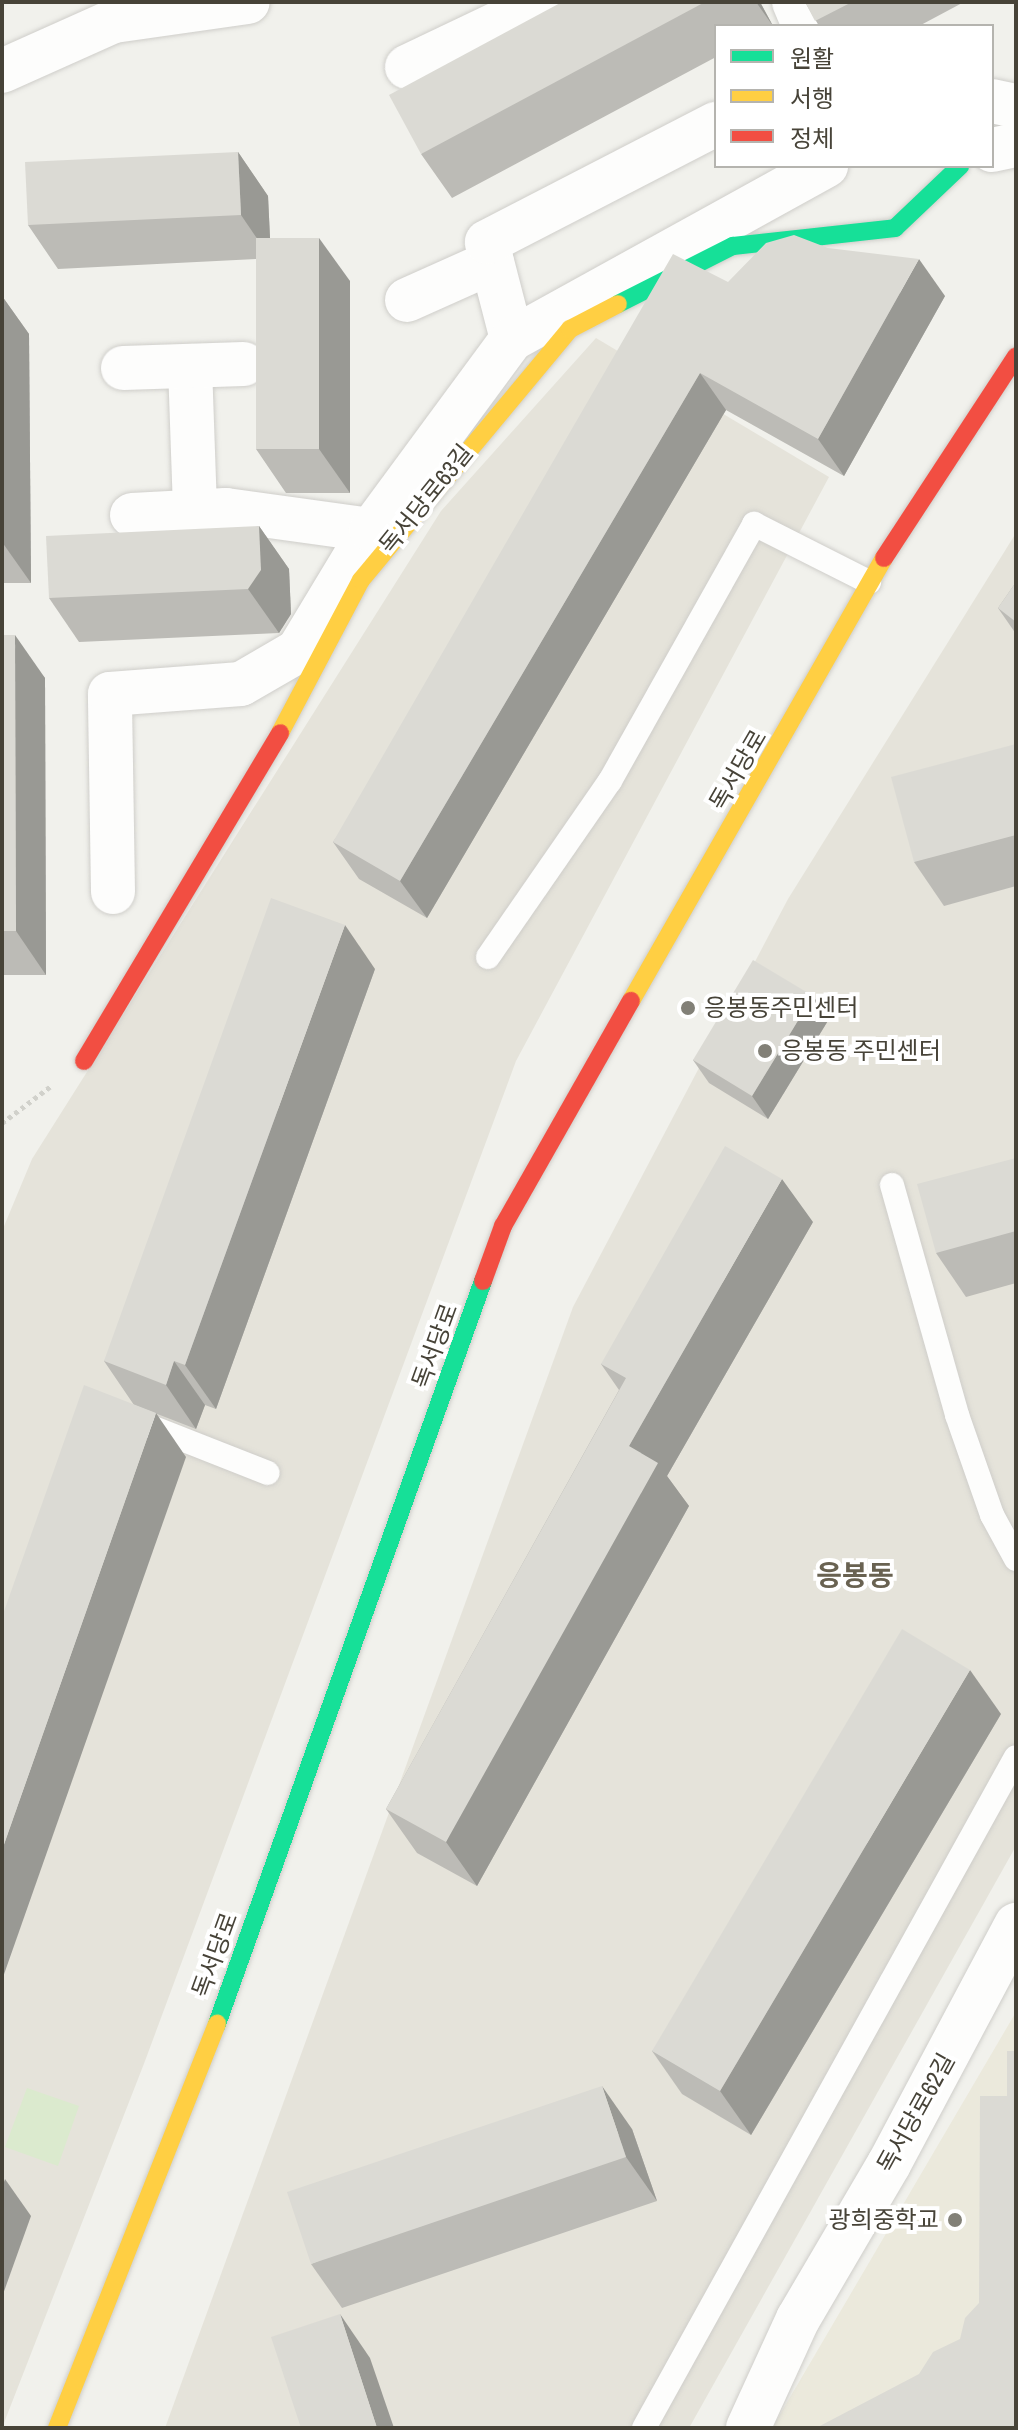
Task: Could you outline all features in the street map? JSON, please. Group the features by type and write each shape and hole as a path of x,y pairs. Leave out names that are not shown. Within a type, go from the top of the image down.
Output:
{"main road":[{"name":"독서당로63길","path":"84,1061 310,683 361,580 570,329 733,246 895,228 958,168"},
{"name":"독서당로","path":"57,2428 183,2117 503,1226 869,582 1016,356"}],"street":[{"path":"2,71 114,21 248,2"},
{"path":"407,67 543,2"},
{"path":"794,2 803,24"},
{"path":"994,101 1016,106"},
{"path":"512,339 487,242 714,125"},
{"path":"994,150 1016,145"},
{"path":"113,892 110,694 241,684 298,651 371,530 512,339 822,168"},
{"path":"407,300 492,262"},
{"path":"123,368 244,364"},
{"path":"190,366 195,512"},
{"path":"132,515 226,510 371,530"},
{"name":"독서당로62길","path":"748,2428 798,2319 889,2164 1016,1925"}],"lane":[{"path":"488,957 610,781 754,524 869,582"},
{"path":"892,1185 957,1415 992,1515 1016,1559"},
{"path":"123,1416 268,1473"},
{"path":"644,2428 1016,1757"}],"path":[{"path":"2,1123 84,1061"}],"shaded area":[{"path":"596,338 829,477 516,1061 145,2061 2,2428 2,1231 32,1159 441,511"},
{"path":"1016,533 1016,1846 689,2428 165,2428 573,1307 788,899"},
{"name":"광희중학교","path":"1016,2012 1016,2428 772,2428"}],"green space":[{"path":"27,2088 79,2106 58,2166 5,2147"}],"building":[{"path":"562,2 705,2 421,154 389,95"},
{"path":"805,2 852,2 815,21"},
{"path":"238,152 241,215 28,225 25,162"},
{"path":"794,235 828,248 919,259 818,439 700,373 400,881 333,842 673,254 728,282 766,243"},
{"path":"256,238 319,238 319,449 256,449"},
{"path":"259,526 261,570 248,589 49,598 46,536"},
{"path":"1016,582 1016,622 998,608"},
{"path":"2,635 15,635 16,931 2,931"},
{"path":"1016,744 1016,835 914,862 891,777"},
{"path":"271,898 345,925 185,1365 174,1361 166,1385 104,1361"},
{"path":"753,960 813,996 752,1096 693,1060"},
{"path":"725,1146 782,1179 629,1446 658,1463 446,1842 386,1809 626,1378 601,1364"},
{"path":"1016,1158 1016,1231 936,1253 917,1184"},
{"path":"84,1385 156,1413 2,1850 2,1617"},
{"path":"902,1629 970,1670 720,2091 652,2051"},
{"path":"1007,2051 1016,2051 1016,2428 816,2428 919,2374 933,2352 960,2339 965,2318 979,2303 980,2096 1007,2096"},
{"path":"602,2086 626,2157 311,2264 287,2192"},
{"path":"340,2314 377,2428 301,2428 271,2337"}],"traffic: fast":[{"path":"618,304 733,246 895,228 958,168"},
{"path":"217,2024 483,1281"}],"traffic: slow":[{"path":"280,733 361,580 570,329 618,304"},
{"path":"631,1001 884,558"},
{"path":"57,2428 217,2024"}],"traffic: jam":[{"path":"884,558 1016,356"},
{"path":"84,1061 280,733"},
{"path":"483,1281 503,1226 631,1001"}],"place":[{"name":"응봉동주민센터","path":"688,1008"},
{"name":"응봉동 주민센터","path":"765,1051"},
{"name":"광희중학교","path":"955,2220"}],"district":[{"name":"응봉동","path":"855,1575"}]}
